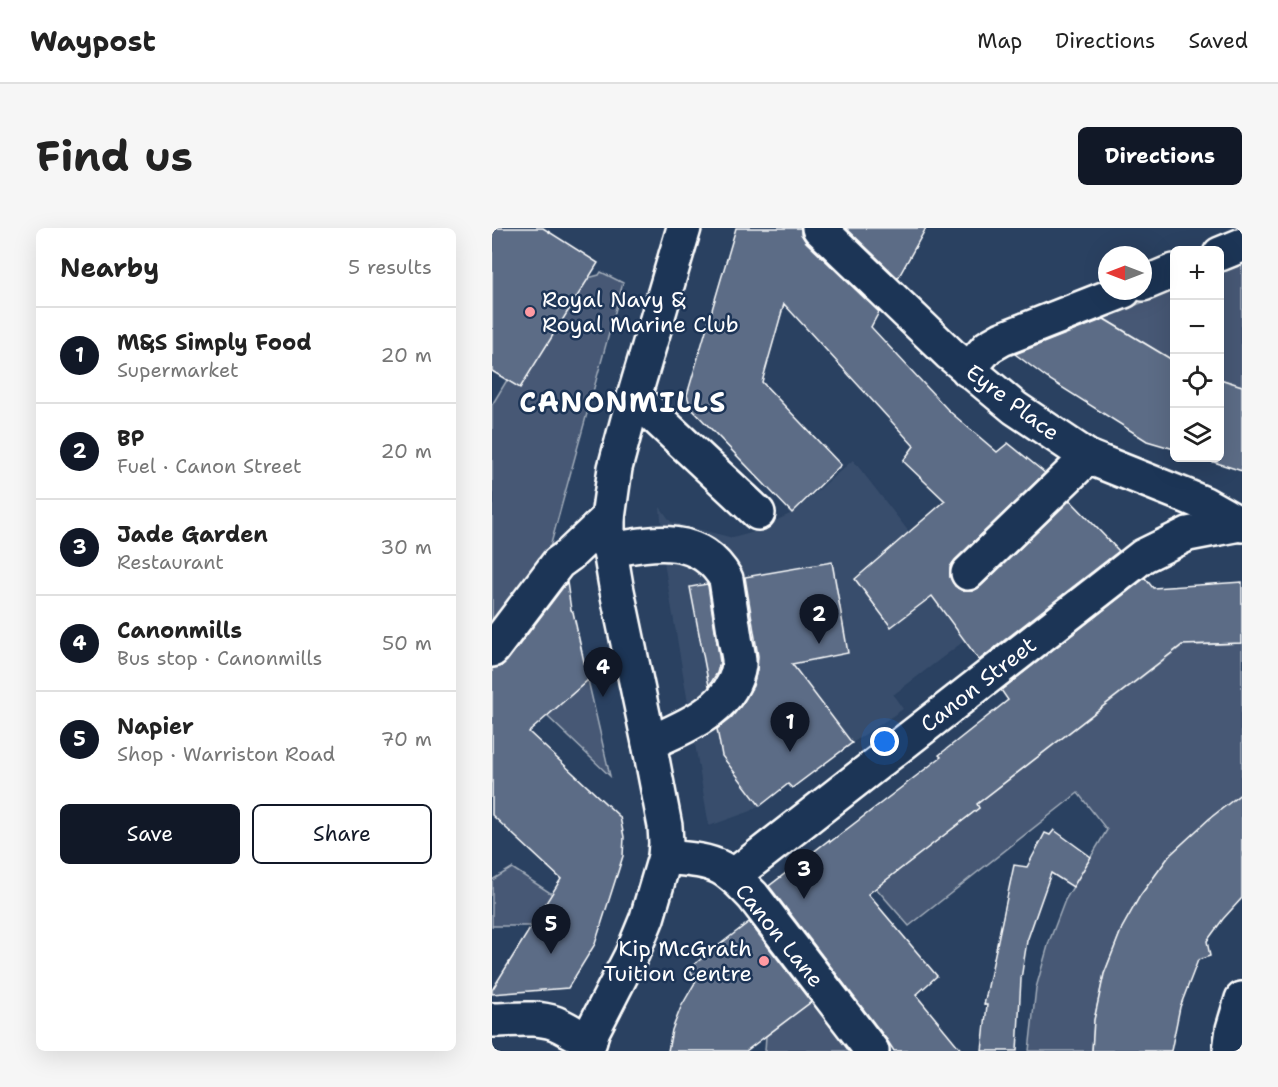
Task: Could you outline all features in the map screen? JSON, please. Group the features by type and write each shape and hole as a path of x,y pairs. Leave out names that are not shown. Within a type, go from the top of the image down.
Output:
{"street":[{"path":"492,1020 527,1019 555,1023 588,1046 593,1030 633,952 665,856 665,826 616,586 609,534 615,468 684,228"},
{"name":"Eyre Place","path":"819,228 968,370 1015,408 1088,457 1195,500 1241,524"},
{"path":"1224,252 1242,245"},
{"path":"1152,280 1170,273"},
{"path":"968,370 988,347 1002,339 1101,300"},
{"path":"634,398 758,513"},
{"path":"968,573 1088,457"},
{"name":"Canon Street","path":"733,876 1140,558 1188,534 1241,524"},
{"path":"492,650 558,563 609,534 641,544 663,543 700,551 719,567 726,579 739,664 735,679 718,704 691,723 649,743"},
{"name":"Canon Lane","path":"665,856 709,863 733,876 753,896 872,1051"},
{"path":"1230,1051 1233,1029 1242,999"}],"shaded area":[{"path":"1242,264 1242,386 1224,380 1224,271"},
{"path":"601,272 623,283 549,551 492,630 492,405 507,380 520,387 588,278 599,275"},
{"path":"1170,292 1170,359 1103,318"},
{"path":"853,460 909,532 895,544 964,641 893,695 903,709 852,743 792,788 788,784 751,811 709,826 665,568 660,507 671,522 733,538 751,533 792,513"},
{"path":"1192,638 1196,645 1242,643 1242,793 1209,819 1170,855 1140,896 1122,928 1104,974 1094,1020 1092,1051 1029,1051 1036,988 1049,942 1065,900 1107,830 1078,793 909,926 876,888 979,808 977,804"},
{"path":"588,680 610,776 547,716"},
{"path":"512,868 552,894 531,926 492,926 492,880"},
{"path":"813,1000 853,1051 765,1051 766,1036"}],"building":[{"name":"Royal Navy & Royal Marine Club","path":"492,228 543,228 598,263 520,388 492,371"},
{"path":"736,228 801,228 801,234 806,242 879,312 871,327 949,411 997,452 1008,443 1045,473 955,560 950,567 950,577 955,586 963,591 972,591 981,586 1070,500 1119,551 979,660 932,596 891,627 855,579 945,501 903,461 914,446 784,304 762,382 841,465 792,513 691,408 687,395"},
{"path":"846,228 926,228 898,278"},
{"path":"1104,319 1170,359 1170,448 1147,441 1047,378 1015,354"},
{"path":"1224,380 1242,386 1242,471 1214,462 1224,462"},
{"path":"832,562 848,653 792,664 852,743 792,788 788,784 760,806 722,756 717,729 731,718 743,703 753,686 757,670 758,656 745,577"},
{"path":"1145,578 1153,588 1242,582 1242,643 1182,645 977,804 979,808 868,894 937,976 916,995 962,1051 894,1051 769,886 941,757 939,755 1008,700 1001,690"},
{"path":"567,582 571,610 588,680 529,732 620,817 624,837 623,856 595,944 568,988 492,994 492,990 561,879 492,815 492,668 500,667 507,661"},
{"path":"707,584 720,662 717,673 709,686 690,587"},
{"path":"1242,793 1242,898 1207,941 1210,956 1198,960 1180,1007 1171,1051 1092,1051 1094,1020 1104,974 1122,928 1140,896 1170,855 1209,819"},
{"path":"1054,830 1091,857 1073,887 1051,873 1027,941 1021,979 1017,1051 982,1051 987,1005 984,1005 1014,865 1027,867 1045,833 1050,835"},
{"path":"749,922 811,1002 746,1051 668,1051 672,1030 681,1007 697,979 688,969"}],"place":[{"name":"Royal Navy & Royal Marine Club","path":"530,312"},
{"name":"BP","path":"819,644"},
{"name":"Canonmills","path":"603,697"},
{"name":"M&S Simply Food","path":"790,752"},
{"name":"Jade Garden","path":"804,899"},
{"name":"Napier","path":"551,954"},
{"name":"Kip McGrath Tuition Centre","path":"764,961"}],"district":[{"name":"CANONMILLS","path":"623,402"}]}
